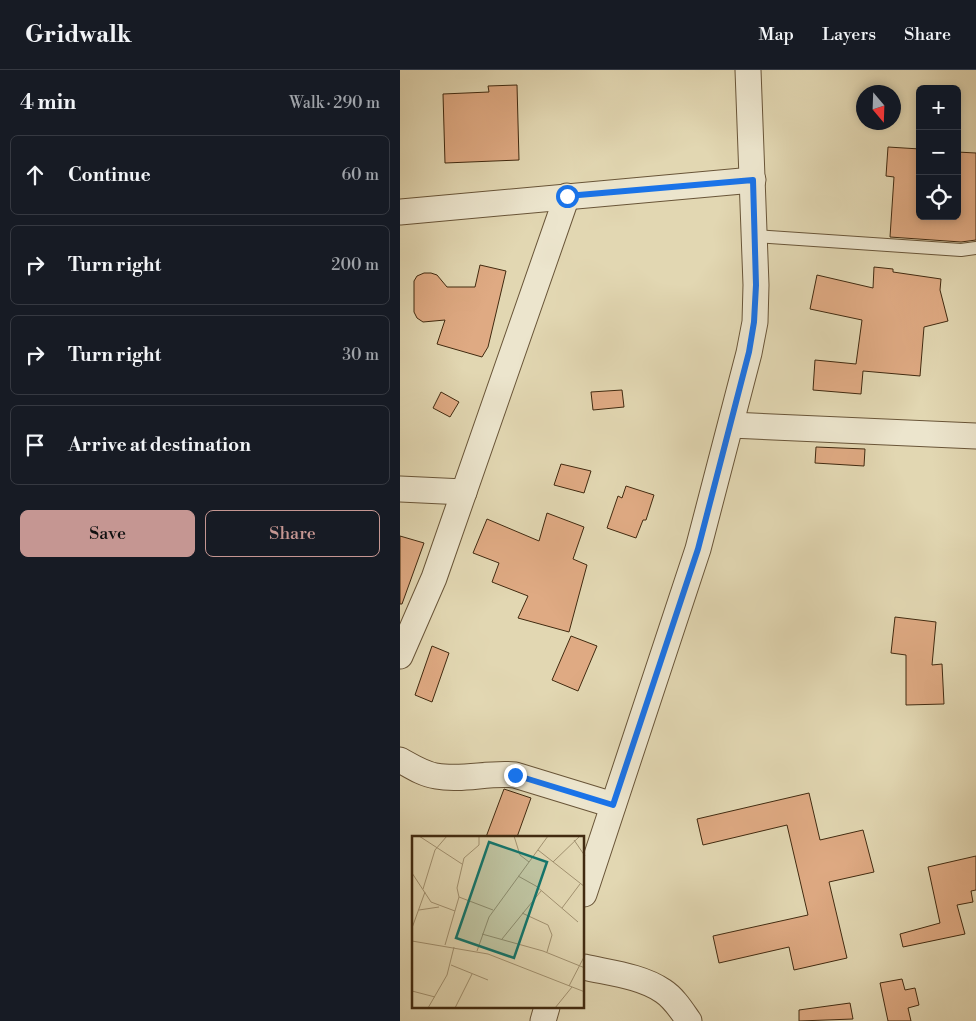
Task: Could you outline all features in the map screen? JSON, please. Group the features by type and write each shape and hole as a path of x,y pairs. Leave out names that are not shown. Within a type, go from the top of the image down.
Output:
{"street":[{"path":"585,891 698,549 731,425 754,322 753,180 748,70"},
{"path":"400,212 753,180"},
{"path":"400,656 434,578 567,196"},
{"path":"731,425 976,436"},
{"path":"400,490 464,492"},
{"path":"400,760 426,773 437,776 456,777 502,773 515,775 613,805"},
{"path":"585,967 644,981 664,992 680,1008 689,1021"},
{"path":"543,1021 547,1008"}],"lane":[{"path":"754,236 961,250 976,248"}],"building":[{"path":"517,85 519,160 445,163 443,94 489,92 488,86"},
{"path":"888,147 916,149 916,220 961,220 961,152 976,153 976,240 961,242 890,237 894,177 886,176"},
{"path":"480,265 506,271 488,347 482,357 437,344 445,320 423,322 417,318 414,312 414,281 417,276 431,273 437,275 447,287 475,287"},
{"path":"874,267 893,269 893,272 941,279 940,290 948,321 924,327 920,376 863,371 861,394 813,390 815,360 856,364 862,320 810,309 817,275 873,288"},
{"path":"622,390 624,407 593,410 591,392"},
{"path":"441,392 459,402 450,417 433,408"},
{"path":"816,447 865,449 864,466 815,463"},
{"path":"561,464 591,471 584,493 554,485"},
{"path":"626,486 654,495 646,520 643,520 636,538 607,528 618,496 622,498"},
{"path":"547,513 584,527 573,559 587,565 569,632 518,618 528,596 492,582 499,563 473,553 487,519 539,541"},
{"path":"400,536 424,543 402,604 400,604"},
{"path":"895,617 936,622 932,665 942,664 944,704 906,705 906,655 891,653"},
{"path":"571,636 597,646 578,691 552,680"},
{"path":"432,646 449,653 432,702 415,695"},
{"path":"504,789 531,798 517,836 486,836"},
{"path":"809,793 820,840 863,830 874,872 829,882 847,958 794,970 789,947 719,963 713,936 808,915 787,825 703,845 697,819"},
{"path":"976,856 976,890 971,891 973,902 957,905 965,934 903,947 900,934 940,923 928,867"},
{"path":"902,979 905,990 915,988 919,1005 908,1008 911,1021 888,1021 880,983"},
{"path":"850,1003 853,1019 799,1021 799,1010"}],"route":[{"path":"515,775 613,805 698,549 731,425 749,352 754,322 756,285 753,180 567,196"}]}
